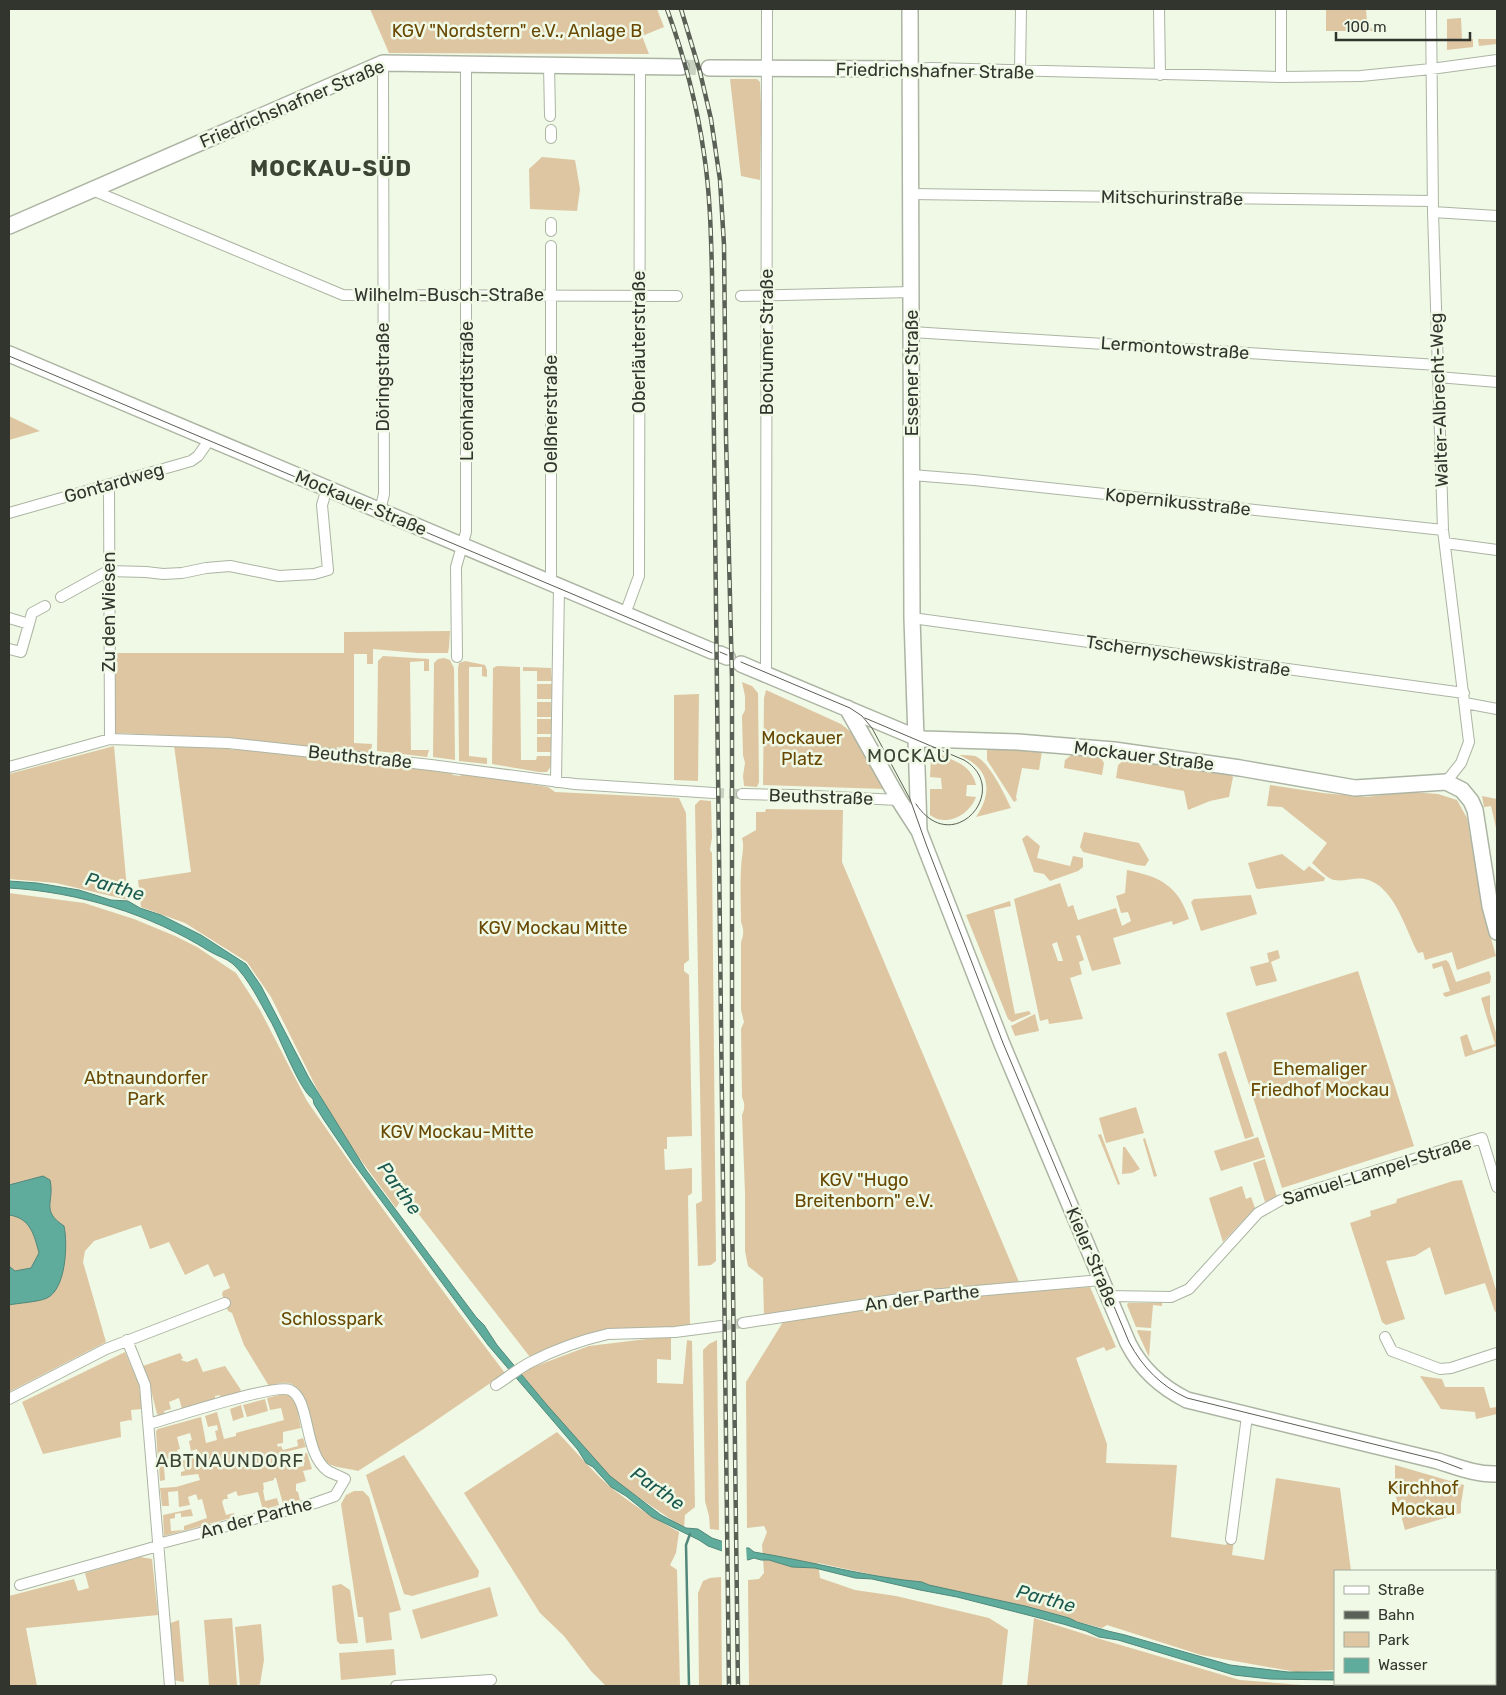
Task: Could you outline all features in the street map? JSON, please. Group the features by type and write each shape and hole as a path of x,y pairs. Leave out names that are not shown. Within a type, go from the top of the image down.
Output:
{"main road":[{"name":"Essener Straße","path":"910,9 912,618 915,737"},
{"name":"Friedrichshafner Straße","path":"9,226 383,62 681,67"},
{"name":"Friedrichshafner Straße","path":"709,68 910,69"},
{"name":"Mockauer Straße","path":"9,354 720,654"},
{"name":"Mockauer Straße","path":"741,664 849,711 915,737 936,740 1018,742 1114,750 1240,768 1355,788 1446,782"},
{"name":"Kieler Straße","path":"849,711 899,800 919,831 998,1036 1108,1296 1135,1356 1144,1369 1170,1392 1187,1400 1438,1461 1462,1469 1497,1474"},
{"name":"Kieler Straße","path":"915,737 919,831"},
{"path":"1446,782 1462,790 1471,801 1475,810 1488,900 1497,932"}],"street":[{"name":"Bochumer Straße","path":"766,675 767,9"},
{"path":"1020,71 1021,9"},
{"path":"1159,9 1160,75"},
{"path":"1281,9 1281,77"},
{"name":"Walter-Albrecht-Weg","path":"1431,9 1433,212 1443,530 1469,742 1461,763 1446,782"},
{"name":"Friedrichshafner Straße","path":"910,69 1281,77 1361,76 1431,70 1497,60"},
{"name":"Döringstraße","path":"380,511 384,494 382,295 383,62"},
{"name":"Leonhardtstraße","path":"457,656 456,567 466,532 466,64"},
{"path":"549,65 550,116"},
{"name":"Oberläuterstraße","path":"625,614 639,576 640,67"},
{"name":"Wilhelm-Busch-Straße","path":"92,190 343,295 677,296"},
{"name":"Mitschurinstraße","path":"910,194 1433,201"},
{"path":"1433,212 1497,216"},
{"name":"Oelßnerstraße","path":"551,246 556,782"},
{"path":"741,296 912,292"},
{"name":"Lermontowstraße","path":"912,332 1438,365"},
{"path":"1438,377 1497,382"},
{"name":"Gontardweg","path":"9,513 190,461 198,456 210,439"},
{"name":"Kopernikusstraße","path":"912,475 1443,530"},
{"name":"Zu den Wiesen","path":"109,484 110,740"},
{"path":"61,597 108,572 163,574 230,566 279,576 314,574 328,570 322,506 327,488"},
{"path":"1445,542 1497,550"},
{"path":"9,649 21,652 32,613 45,606"},
{"path":"9,618 29,624"},
{"name":"Tschernyschewskistraße","path":"912,618 1464,698 1497,709"},
{"name":"Beuthstraße","path":"9,767 110,740 228,743 431,765 556,782 714,793"},
{"name":"Beuthstraße","path":"742,794 899,800"},
{"name":"Samuel-Lampel-Straße","path":"1108,1296 1171,1297 1189,1289 1258,1213 1281,1200 1482,1138 1497,1187"},
{"name":"An der Parthe","path":"743,1323 919,1296 1101,1280"},
{"path":"9,1399 106,1349 225,1302"},
{"path":"496,1385 530,1362 559,1348 608,1334 675,1332 720,1326"},
{"path":"1385,1338 1392,1351 1440,1369 1451,1368 1497,1353"},
{"path":"127,1340 145,1385 170,1686"},
{"name":"An der Parthe","path":"20,1584 315,1503 335,1496 345,1479 327,1470 319,1461 313,1451 300,1399 291,1390 286,1388 253,1394 149,1424"},
{"path":"1231,1539 1247,1416"},
{"path":"396,1686 492,1680"}],"green space":[{"name":"KGV \"Nordstern\" e.V., Anlage B","path":"370,9 657,9 664,27 642,36 649,54 389,53"},
{"path":"1326,9 1366,9 1367,23 1374,31 1326,31"},
{"path":"1461,18 1462,39 1473,39 1473,47 1447,50 1447,19"},
{"path":"1478,39 1497,39 1497,44 1479,46"},
{"path":"730,79 757,79 760,82 762,128 760,180 741,176"},
{"path":"542,157 575,160 580,189 577,211 530,209 529,169"},
{"path":"9,416 40,431 9,440"},
{"path":"450,631 448,653 418,653 373,649 373,664 367,664 367,654 354,654 354,743 372,744 371,752 368,753 337,747 336,750 227,738 115,733 114,654 117,653 344,653 344,632"},
{"path":"383,656 429,659 429,671 424,671 424,661 410,662 411,750 429,750 427,757 377,751 378,661"},
{"path":"438,659 450,660 454,668 455,760 433,757 434,663"},
{"path":"465,661 485,665 487,670 487,677 482,676 482,667 469,667 469,756 487,758 487,764 459,761 458,668 459,663"},
{"path":"497,666 520,667 521,760 536,760 537,756 551,756 551,766 547,772 492,764 493,668"},
{"path":"523,667 551,668 552,681 537,681 537,671 523,671"},
{"path":"742,682 752,686 758,693 759,782 757,787 744,786 745,763 742,716 745,710 745,696"},
{"path":"537,684 552,684 552,699 537,699"},
{"name":"Mockauer Platz","path":"766,690 841,724 861,745 885,789 763,785 764,698"},
{"path":"699,694 698,781 674,780 674,695"},
{"path":"537,702 551,702 551,717 537,717"},
{"path":"537,719 551,719 551,734 537,734"},
{"path":"537,737 551,737 551,752 537,752"},
{"path":"174,745 346,760 450,772 453,775 460,776 463,773 548,787 555,792 679,798 686,813 689,960 684,964 684,971 689,975 692,1136 667,1137 667,1149 664,1149 665,1170 692,1168 692,1193 688,1196 690,1325 666,1328 621,1329 530,1357 417,1212 412,1202 416,1192 409,1187 396,1208 344,1137 318,1091 271,997 247,962 185,923 141,907 138,880 191,872"},
{"path":"114,746 128,900 56,883 9,879 9,774"},
{"path":"987,748 1042,751 1039,770 1022,768 1017,800 1014,802 987,760"},
{"path":"1074,753 1099,755 1104,763 1102,775 1064,768 1065,760"},
{"path":"935,754 939,754 962,765 971,773 976,785 967,785 966,796 976,797 969,809 950,820 937,819 930,815 930,789 942,789 941,778 930,777 931,758"},
{"path":"959,755 975,756 986,764 1011,808 976,817 985,798 986,781 977,766"},
{"path":"1128,757 1224,770 1233,777 1229,797 1210,801 1188,810 1184,791 1116,778 1118,765"},
{"path":"1270,785 1366,797 1410,792 1438,794 1457,800 1467,818 1483,910 1496,956 1457,970 1452,952 1425,960 1423,952 1418,953 1398,910 1384,890 1375,883 1365,879 1331,879 1312,863 1327,843 1282,807 1267,806"},
{"path":"1482,796 1497,799 1497,832 1491,806 1484,807"},
{"path":"700,800 711,801 712,838 710,850 712,853 716,1261 711,1265 698,1266 696,1204 702,1201 695,805"},
{"name":"KGV \"Hugo Breitenborn\" e.V.","path":"766,809 843,810 842,862 1019,1282 764,1317 763,1278 748,1266 745,1251 742,1115 744,1102 742,1097 741,1029 744,1022 741,1010 741,942 743,927 741,922 741,865 742,838 756,830 756,812 765,812"},
{"path":"1084,832 1139,843 1149,860 1145,866 1083,852 1080,847"},
{"path":"1027,835 1040,846 1037,858 1070,866 1073,856 1083,858 1083,867 1078,871 1050,881 1044,874 1034,872 1022,839"},
{"path":"1282,854 1304,871 1309,866 1325,878 1324,881 1256,888 1248,863"},
{"path":"1127,870 1149,876 1166,884 1173,890 1185,907 1189,919 1173,925 1172,921 1113,938 1121,964 1092,971 1080,935 1076,936 1084,960 1079,962 1082,974 1070,978 1083,1019 1049,1024 1048,1019 1040,1021 1014,899 1060,883 1068,907 1073,905 1078,920 1116,908 1122,926 1131,921 1128,912 1121,913 1116,896 1125,893","holes":["1057,942 1063,961 1058,961 1052,944"]},
{"name":"Abtnaundorfer Park","path":"9,893 84,903 134,919 197,947 236,973 260,1010 307,1101 369,1190 505,1373 358,1471 331,1465 325,1461 320,1453 303,1395 297,1387 288,1383 269,1386 244,1345 232,1313 228,1311 222,1294 223,1291 230,1288 224,1273 214,1277 208,1264 185,1275 169,1242 150,1249 141,1225 94,1241 85,1251 83,1262 106,1342 9,1392"},
{"path":"1251,895 1257,914 1201,931 1191,902 1194,899"},
{"path":"1010,901 1011,906 994,910 1015,1014 1029,1011 1031,1014 1012,1022 1008,1019 966,915"},
{"path":"1278,950 1280,958 1271,962 1277,981 1256,986 1250,967 1269,962 1267,953"},
{"path":"1446,960 1456,982 1489,971 1490,983 1446,997 1444,996 1443,993 1450,991 1442,966 1433,969 1432,964"},
{"name":"Ehemaliger Friedhof Mockau","path":"1358,971 1414,1146 1282,1188 1226,1013"},
{"path":"1490,995 1490,1013 1497,1036 1497,1046 1465,1057 1460,1037 1467,1034 1473,1051 1495,1044 1481,998"},
{"path":"1035,1014 1039,1031 1015,1036 1011,1026"},
{"path":"1226,1051 1254,1136 1245,1139 1218,1054"},
{"path":"1136,1107 1144,1133 1106,1143 1099,1118"},
{"path":"1101,1134 1120,1184 1118,1185 1098,1135"},
{"path":"1258,1137 1265,1157 1221,1171 1214,1151"},
{"path":"1145,1138 1157,1176 1154,1177 1143,1139"},
{"path":"1123,1147 1125,1147 1140,1169 1132,1173 1122,1174"},
{"path":"1265,1159 1277,1197 1265,1202 1253,1163"},
{"path":"1462,1180 1497,1293 1497,1311 1495,1312 1485,1283 1445,1295 1430,1247 1415,1256 1386,1261 1405,1319 1386,1325 1382,1322 1350,1223 1371,1216 1370,1211 1396,1203 1397,1199 1453,1181"},
{"path":"1242,1186 1246,1199 1251,1197 1255,1208 1223,1242 1209,1198"},
{"path":"1090,1287 1116,1347 1106,1351 1104,1347 1076,1358 1107,1444 1106,1463 1177,1465 1171,1537 1226,1545 1228,1539 1234,1540 1232,1555 1264,1560 1276,1478 1340,1488 1351,1570 1334,1570 1334,1670 1296,1672 1201,1655 1107,1625 1102,1628 991,1600 818,1563 820,1578 855,1590 896,1596 989,1618 1008,1630 1002,1686 749,1686 748,1580 759,1579 764,1573 762,1545 767,1532 764,1526 747,1528 746,1382 783,1322 802,1316 992,1294"},
{"path":"1128,1303 1162,1303 1162,1306 1153,1305 1151,1328 1136,1327 1127,1305"},
{"path":"1137,1331 1151,1331 1149,1357"},
{"path":"671,1336 671,1360 657,1359 657,1383 683,1384 687,1340 692,1341 695,1507 685,1515 684,1528 614,1481 589,1457 520,1372 589,1346"},
{"path":"717,1340 719,1530 710,1529 705,1501 703,1350"},
{"path":"125,1352 139,1385 142,1409 131,1410 132,1421 120,1422 121,1437 43,1454 22,1402"},
{"path":"180,1353 183,1358 181,1360 187,1362 197,1358 203,1372 225,1366 241,1390 237,1394 221,1399 220,1395 215,1396 215,1399 182,1409 179,1398 169,1402 171,1409 164,1411 165,1415 160,1416 157,1414 143,1366"},
{"path":"1420,1376 1442,1379 1445,1387 1484,1387 1490,1408 1497,1407 1497,1414 1476,1419 1475,1412 1441,1409"},
{"path":"283,1394 292,1398 298,1412 301,1428 283,1432 283,1443 277,1444 278,1447 281,1446 283,1450 298,1446 297,1440 303,1438 306,1447 285,1452 286,1457 290,1457 293,1468 304,1466 302,1454 307,1453 312,1469 303,1471 306,1481 296,1484 296,1491 300,1500 283,1504 276,1478 274,1478 274,1480 263,1483 265,1501 277,1498 279,1505 263,1510 258,1492 238,1496 236,1491 227,1495 228,1499 224,1499 222,1502 226,1515 234,1513 235,1517 164,1536 163,1515 191,1509 193,1516 181,1517 181,1513 175,1514 175,1518 170,1519 171,1531 184,1530 184,1526 207,1518 202,1499 198,1500 196,1494 188,1497 190,1505 179,1507 178,1491 168,1492 169,1506 162,1506 160,1488 176,1487 200,1480 198,1474 181,1476 181,1472 185,1471 183,1465 164,1467 165,1480 160,1481 159,1467 199,1456 197,1449 191,1451 189,1441 192,1440 190,1433 177,1437 180,1449 177,1450 178,1455 158,1462 156,1431 201,1417 206,1443 217,1440 215,1431 218,1430 217,1425 208,1427 205,1416 217,1412 224,1439 236,1436 236,1433 284,1420 281,1408 270,1410 267,1398"},
{"path":"265,1399 268,1411 247,1417 243,1405"},
{"path":"241,1405 244,1417 233,1421 230,1409"},
{"path":"557,1432 608,1485 642,1510 679,1532 676,1553 670,1565 677,1570 680,1686 606,1686 591,1671 564,1636 540,1613 464,1493"},
{"path":"404,1455 479,1571 478,1577 412,1596 404,1594 366,1475"},
{"name":"Kirchhof Mockau","path":"1395,1465 1464,1485 1461,1513 1405,1530 1395,1493"},
{"path":"354,1491 363,1491 369,1497 401,1610 389,1613 392,1640 366,1643 363,1617 358,1617 341,1504 346,1495"},
{"path":"140,1557 152,1559 158,1615 26,1628 37,1686 9,1686 9,1596 74,1579 78,1591 89,1588 85,1573"},
{"path":"721,1577 722,1686 699,1686 698,1593 703,1581"},
{"path":"341,1584 350,1590 358,1643 340,1644 337,1641 332,1586"},
{"path":"490,1587 498,1616 421,1639 412,1610"},
{"path":"232,1618 237,1685 209,1686 204,1620"},
{"path":"1034,1618 1240,1680 1315,1686 1027,1686"},
{"path":"179,1620 184,1682 173,1680 168,1624"},
{"path":"261,1624 264,1660 260,1684 258,1686 240,1686 235,1627"},
{"path":"394,1649 396,1675 341,1680 339,1653"},
{"path":"1496,1680 1497,1686 1346,1686 1496,1685"}],"water":[{"path":"9,881 37,883 79,890 111,900 128,901 201,935 246,964 261,986 309,1078 366,1170 476,1317 484,1325 497,1345 610,1476 661,1515 686,1528 698,1529 712,1538 742,1548 749,1548 754,1552 901,1580 922,1582 1025,1606 1230,1665 1288,1672 1334,1672 1334,1680 1270,1679 1234,1675 1118,1640 1099,1637 1063,1624 957,1597 872,1579 855,1578 815,1568 792,1567 769,1560 754,1558 748,1560 708,1546 652,1517 626,1496 611,1487 593,1467 586,1463 578,1450 488,1345 354,1164 324,1120 313,1099 296,1075 274,1028 253,990 233,964 163,926 113,907 61,894 9,888"},
{"path":"43,1176 50,1180 50,1210 52,1215 64,1226 66,1244 62,1276 53,1293 47,1298 9,1305 9,1266 15,1271 31,1268 39,1253 30,1228 22,1220 9,1215 9,1185"}],"pier":[{"path":"722,1540 746,1546 747,1562 722,1554"}],"waterway":[{"path":"689,1686 686,1545 690,1534"}],"tunnel":[{"path":"681,67 709,68"},
{"path":"714,793 742,794"},
{"path":"721,1326 743,1323"}],"tram line":[{"path":"9,356 712,653"},
{"path":"720,652 727,655"},
{"path":"741,662 850,708 862,716 872,728 910,799 1003,1043 1129,1342 1147,1368 1161,1382 1187,1398 1438,1460 1462,1469"},
{"path":"865,718 964,760 978,773 982,787 980,801 972,814 960,822 946,825 931,819 916,804"}],"railway":[{"path":"667,9 679,44 698,117 708,183 710,213 729,1686"},
{"path":"681,9 700,72 711,119 720,180 724,245 726,437 732,679 732,1209 738,1686"}],"district":[{"name":"MOCKAU-SÜD","path":"331,168"},
{"name":"MOCKAU","path":"909,755"},
{"name":"ABTNAUNDORF","path":"230,1460"}],"water label":[{"name":"Parthe","path":"115,886"},
{"name":"Parthe","path":"400,1188"},
{"name":"Parthe","path":"658,1488"},
{"name":"Parthe","path":"1046,1598"}],"park label":[{"name":"KGV Mockau Mitte","path":"553,928"},
{"name":"KGV Mockau-Mitte","path":"457,1132"},
{"name":"Schlosspark","path":"332,1319"}]}
